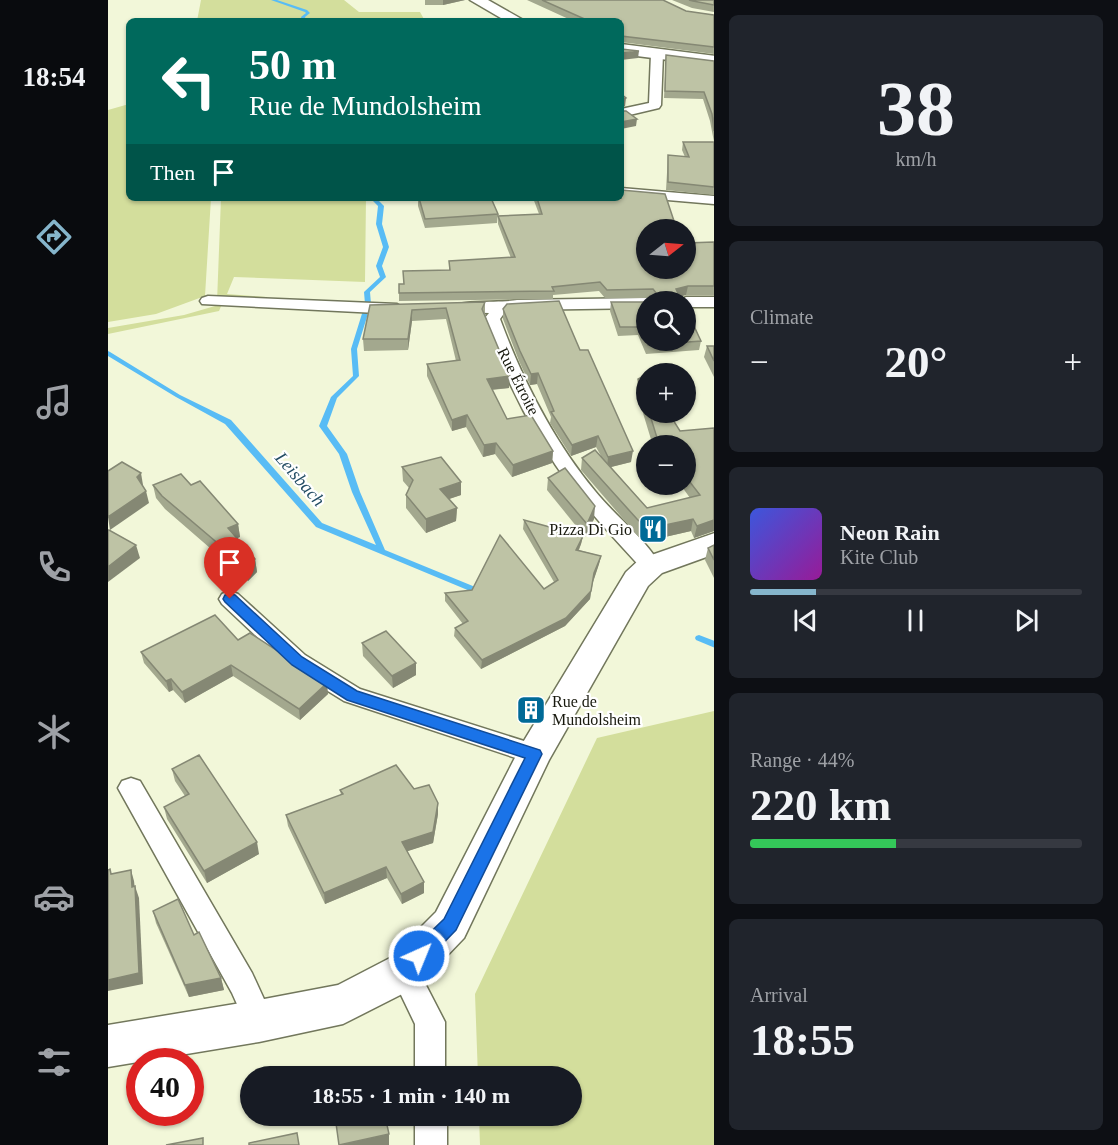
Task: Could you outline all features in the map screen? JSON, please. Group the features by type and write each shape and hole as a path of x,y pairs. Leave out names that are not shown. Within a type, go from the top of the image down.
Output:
{"street":[{"path":"477,0 511,18"},
{"path":"624,49 714,61"},
{"path":"624,112 655,105 657,54"},
{"path":"624,192 714,200"},
{"path":"208,301 408,309"},
{"path":"696,302 714,302"},
{"path":"441,308 636,303"},
{"name":"Rue Étroite","path":"500,308 492,319 504,356 543,427 571,474 651,566"},
{"path":"108,1046 259,1021 344,1004 404,972 450,925 534,754 637,579 651,566 714,543"},
{"path":"230,599 297,661 352,695 534,754"},
{"path":"131,788 242,983 259,1021"},
{"path":"404,972 430,1022 430,1066"},
{"path":"431,1126 431,1145"}],"green space":[{"path":"201,0 344,0 359,12 420,12 423,18 198,18"},
{"path":"126,105 126,201 211,201 205,296 156,314 108,322 108,110"},
{"path":"221,201 366,201 365,282 234,277 227,294 267,297 265,303 217,302"},
{"path":"222,304 219,311 108,334 108,328 184,315"},
{"path":"714,711 714,1145 480,1145 479,1126 582,1126 582,1066 478,1066 475,994 597,738"}],"building":[{"path":"542,0 663,0 686,11 714,15 714,47 624,36 624,18 582,18"},
{"path":"689,0 714,0 714,5 693,1"},
{"path":"624,49 639,51 624,53"},
{"path":"666,55 714,61 714,131 712,114 704,92 665,91"},
{"path":"624,111 626,111 637,119 624,121"},
{"path":"683,142 714,142 714,187 668,182 668,155 689,157"},
{"path":"624,190 665,194 673,219 636,219 636,279 696,279 696,243 714,242 714,286 688,286 676,289 677,291 607,290 600,282 552,287 554,291 399,293 399,284 404,284 403,271 450,270 449,261 515,257 498,216 542,214 538,201 624,201"},
{"path":"420,201 492,201 498,214 425,219"},
{"path":"559,301 580,350 588,350 633,451 608,457 598,436 572,445 551,412 554,411 538,373 531,374 503,309 507,304"},
{"path":"485,302 482,309 510,376 487,379 507,419 531,415 553,451 513,465 496,443 484,445 467,415 452,420 427,364 460,360 446,308 412,310 408,339 363,339 370,305"},
{"path":"611,302 636,302 636,327 620,327"},
{"path":"696,330 701,341 696,341"},
{"path":"707,346 714,346 714,361"},
{"path":"652,423 675,423 680,431 714,428 714,520 697,526 693,519 646,529 582,458 595,450 647,508 700,495 696,490 696,435 656,435"},
{"path":"441,457 461,482 440,489 457,508 426,519 406,495 413,480 402,467"},
{"path":"122,462 141,473 137,477 146,491 108,517 108,471"},
{"path":"565,468 595,506 587,524 548,478"},
{"path":"181,474 191,485 200,481 238,524 228,528 255,559 247,568 162,496 153,485"},
{"path":"524,520 583,536 576,550 601,556 594,573 591,591 566,618 482,660 455,628 468,621 445,593 472,590 500,535 544,589 558,580"},
{"path":"108,530 136,545 108,567"},
{"path":"714,545 714,560 708,548"},
{"path":"215,615 238,640 250,633 327,683 299,709 231,665 182,692 171,679 166,681 141,652"},
{"path":"386,631 416,663 392,676 362,643"},
{"path":"199,755 257,842 204,871 164,807 189,794 172,769"},
{"path":"396,765 414,789 429,785 438,803 433,832 402,842 424,882 401,894 386,867 324,893 286,815 343,794 340,790"},
{"path":"110,869 111,874 131,870 132,887 135,886 139,973 108,980 108,870"},
{"path":"178,899 194,935 199,932 221,978 185,985 153,911"},
{"path":"336,1126 387,1126 389,1134 339,1145"},
{"path":"297,1133 299,1145 249,1145 249,1143"},
{"path":"203,1138 203,1145 166,1145"}],"waterway":[{"path":"273,0 306,11 308,13 303,18"},
{"path":"376,201 381,206 379,224 386,247 379,266 383,277 367,292 368,304 354,349 356,376 334,397 323,426 343,454 356,492 382,551"},
{"name":"Leisbach","path":"108,353 178,396 228,422 319,525 482,593"},
{"name":"Leisbach","path":"699,638 714,645"}],"place":[{"name":"Pizza Di Gio","path":"653,529"},
{"name":"Rue de Mundolsheim","path":"531,710"}],"route":[{"path":"230,599 297,661 352,695 534,754 450,925 419,956"}]}
